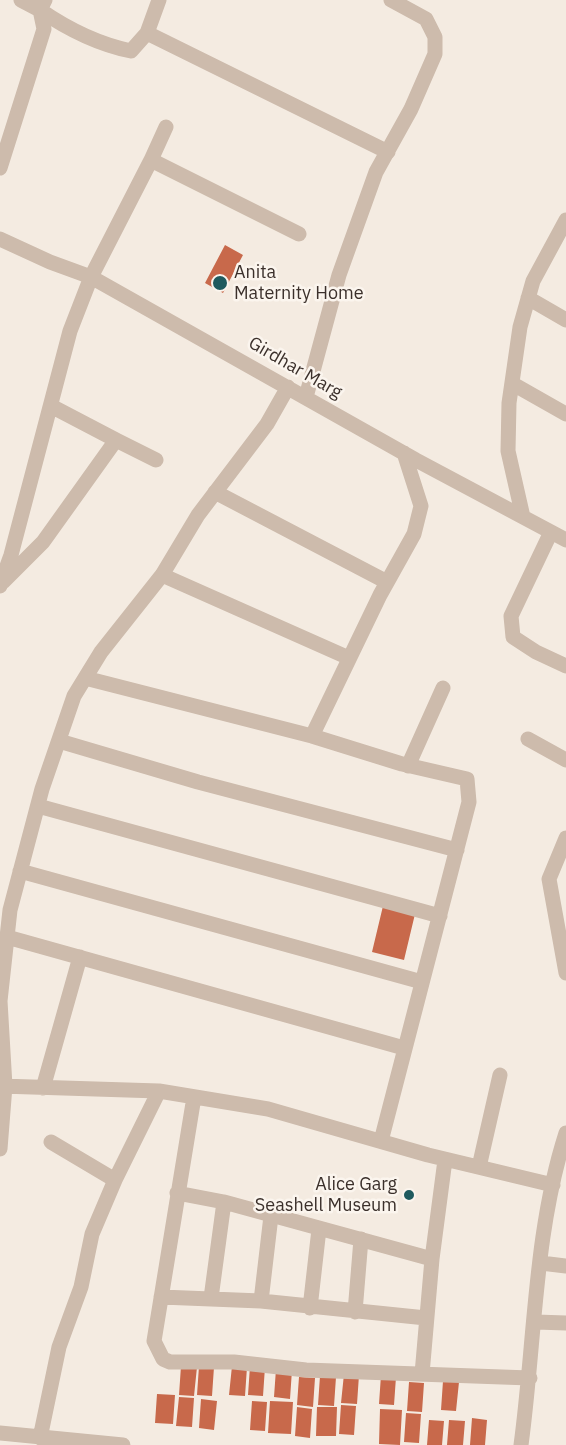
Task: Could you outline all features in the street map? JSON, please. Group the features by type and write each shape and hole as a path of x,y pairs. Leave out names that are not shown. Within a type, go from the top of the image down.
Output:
{"street":[{"path":"21,0 43,5 65,27 108,46 131,51 147,33 159,0"},
{"path":"306,397 339,275 376,172 435,54 435,37 426,19 390,0"},
{"path":"0,168 44,28 43,5"},
{"path":"147,33 387,152"},
{"path":"0,585 70,331 91,277 166,127"},
{"path":"151,160 299,234"},
{"path":"523,517 508,451 509,403 520,327 533,281 566,220"},
{"name":"Girdhar Marg","path":"0,239 50,262 91,277 410,456 566,540"},
{"path":"528,298 566,320"},
{"path":"513,384 566,414"},
{"path":"0,1149 2,1086 0,1001 10,910 38,806 74,696 101,652 162,575 198,515 267,424 288,387"},
{"path":"51,406 156,460"},
{"path":"0,585 43,542 116,440"},
{"path":"312,736 387,582 414,534 421,506 410,456"},
{"path":"215,492 387,582"},
{"path":"551,532 511,616 513,637 536,652 566,666"},
{"path":"162,575 349,658"},
{"path":"85,678 312,736 408,766 467,779 469,802 381,1142"},
{"path":"408,766 443,688"},
{"path":"528,739 566,760"},
{"path":"59,741 198,782 457,850"},
{"path":"38,806 440,916"},
{"path":"566,838 549,879 566,973"},
{"path":"20,871 422,982"},
{"path":"7,937 404,1048"},
{"path":"43,1088 80,957"},
{"path":"478,1167 500,1076"},
{"path":"2,1086 159,1091 268,1109 445,1160 553,1185"},
{"path":"40,1438 59,1347 81,1287 92,1234 114,1180 159,1091"},
{"path":"194,1097 154,1341 163,1359 170,1362 234,1362 306,1370 530,1378"},
{"path":"521,1445 541,1263 553,1185 566,1133"},
{"path":"51,1142 114,1180"},
{"path":"422,1374 432,1259 445,1160"},
{"path":"177,1192 224,1202 432,1259"},
{"path":"211,1298 224,1202"},
{"path":"261,1301 271,1216"},
{"path":"310,1308 319,1229"},
{"path":"355,1312 361,1239"},
{"path":"541,1263 566,1266"},
{"path":"162,1297 261,1301 310,1308 426,1318"},
{"path":"536,1322 566,1323"},
{"path":"0,1433 123,1445"}],"building":[{"path":"225,245 243,255 223,293 205,283"},
{"path":"383,906 415,914 404,960 372,952"},
{"path":"181,1366 197,1367 194,1396 179,1395"},
{"path":"199,1366 214,1367 212,1396 197,1395"},
{"path":"232,1366 247,1367 245,1396 229,1395"},
{"path":"250,1366 265,1367 263,1396 248,1395"},
{"path":"276,1369 292,1370 290,1399 274,1397"},
{"path":"344,1374 359,1375 357,1404 341,1403"},
{"path":"381,1375 396,1377 394,1405 379,1404"},
{"path":"320,1376 336,1377 334,1406 318,1405"},
{"path":"299,1377 315,1378 313,1407 297,1405"},
{"path":"443,1381 459,1382 456,1411 441,1410"},
{"path":"409,1382 424,1383 422,1412 407,1411"},
{"path":"157,1394 175,1395 173,1424 155,1423"},
{"path":"179,1397 194,1398 192,1427 176,1426"},
{"path":"201,1399 217,1401 214,1430 199,1428"},
{"path":"252,1401 267,1402 265,1431 250,1430"},
{"path":"270,1401 293,1402 291,1434 268,1433"},
{"path":"341,1405 356,1406 354,1435 339,1434"},
{"path":"297,1407 312,1409 310,1438 295,1436"},
{"path":"317,1407 337,1407 336,1436 316,1436"},
{"path":"380,1409 402,1410 400,1445 379,1444"},
{"path":"406,1413 421,1414 419,1443 404,1442"},
{"path":"472,1418 487,1420 485,1445 470,1445"},
{"path":"429,1420 444,1421 442,1445 427,1445"},
{"path":"449,1420 465,1421 463,1445 447,1445"}],"place":[{"name":"Anita Maternity Home","path":"220,283"},
{"name":"Alice Garg Seashell Museum","path":"409,1195"}]}
